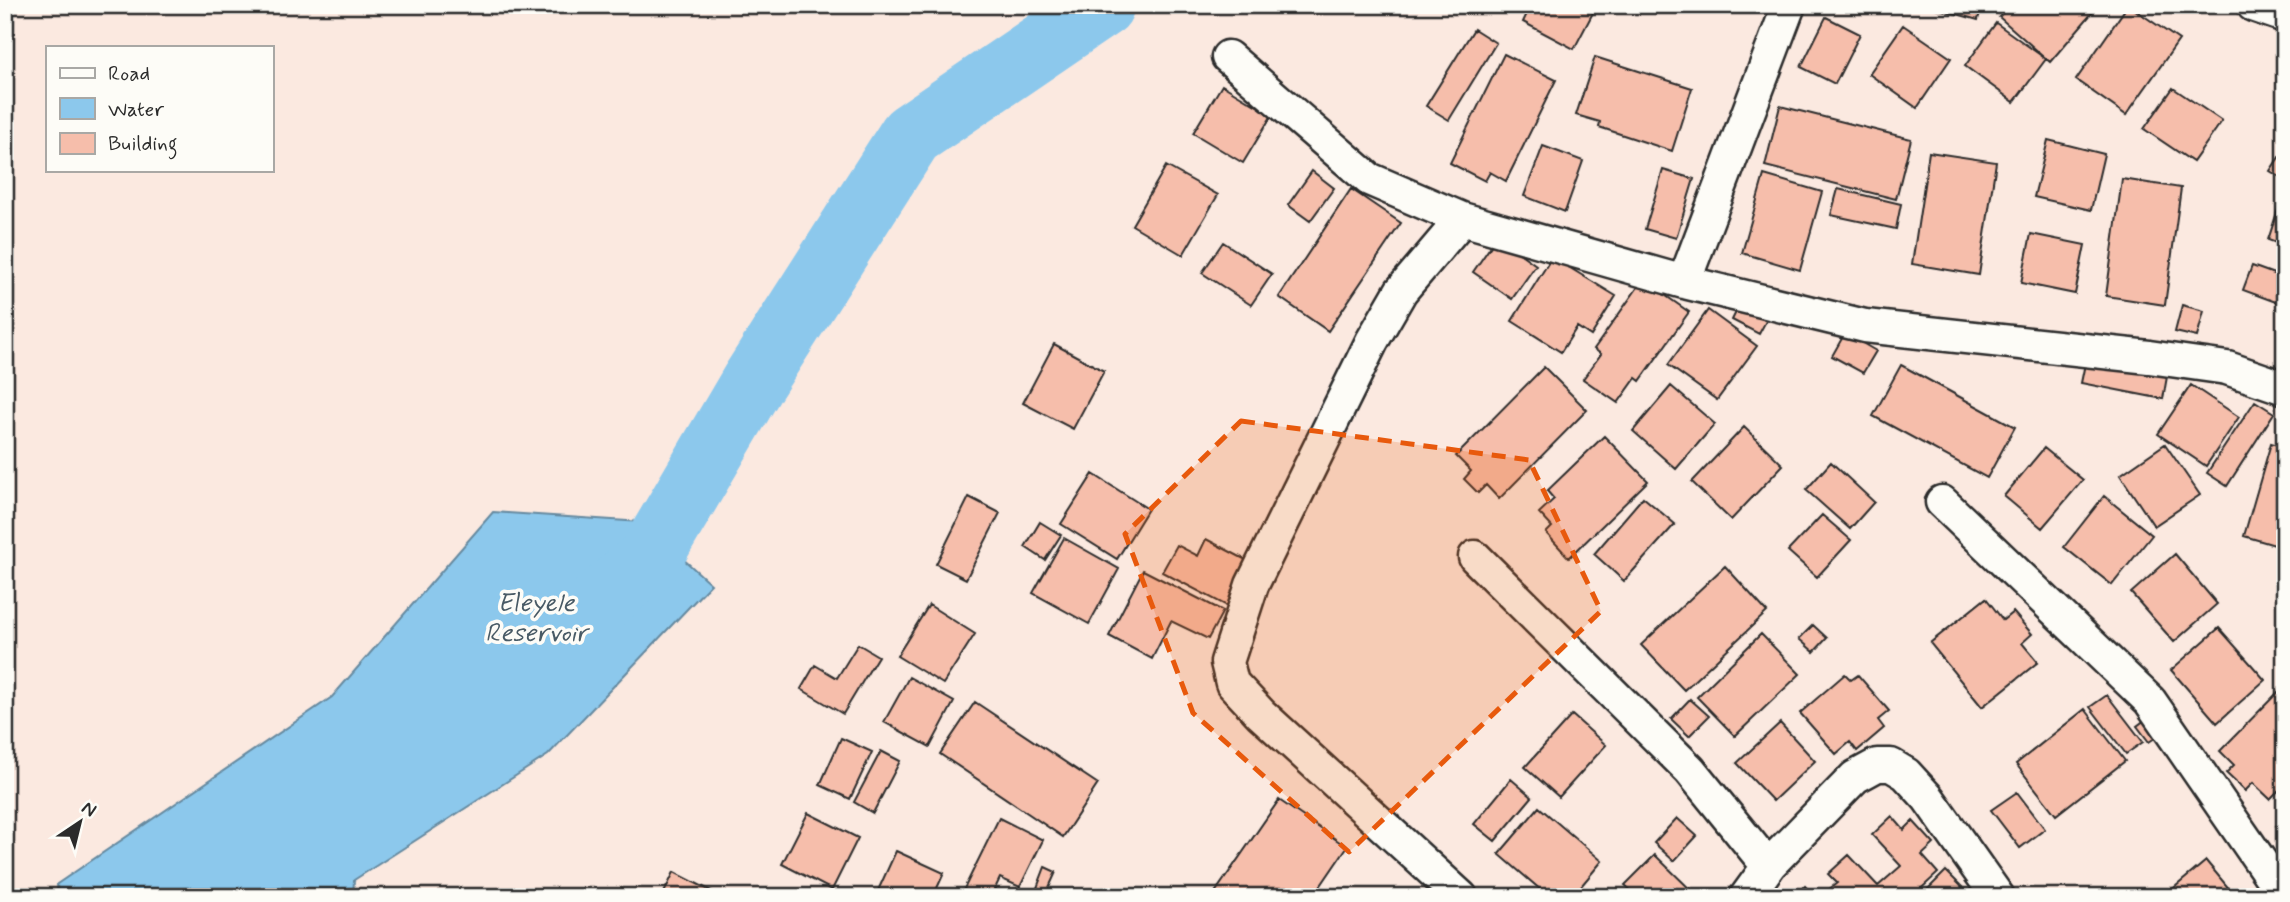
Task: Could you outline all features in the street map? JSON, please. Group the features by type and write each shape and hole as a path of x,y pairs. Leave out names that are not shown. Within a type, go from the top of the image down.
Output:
{"street":[{"path":"1684,282 1789,5"},
{"path":"2253,5 2285,16"},
{"path":"1228,57 1368,179 1462,219 1684,282 1866,326 2228,368 2285,388"},
{"path":"1449,892 1261,714 1233,683 1227,662 1252,585 1372,341 1401,290 1462,219"},
{"path":"1942,502 2150,701 2285,897"},
{"path":"1475,557 1690,770 1759,855 1770,864"},
{"path":"1746,897 1770,864 1855,777 1877,765 1891,765 1906,774 1928,798 1998,897"}],"highlighted area":[{"path":"1241,421 1529,460 1601,611 1349,852 1193,713 1125,534"}],"water":[{"name":"Eleyele Reservoir","path":"493,512 642,522 711,584 548,755 354,880 353,897 58,897 57,884 332,697"}],"building":[{"path":"1531,5 1597,5 1574,49 1523,22"},
{"path":"1925,5 1982,5 1978,20"},
{"path":"2010,5 2099,5 2050,62 1999,17"},
{"path":"2128,5 2179,40 2126,115 2076,80"},
{"path":"1826,17 1860,34 1835,84 1801,67"},
{"path":"1996,23 2046,59 2014,102 1965,66"},
{"path":"1903,25 1951,58 1917,108 1869,74"},
{"path":"1474,29 1496,43 1449,120 1426,106"},
{"path":"1504,54 1556,80 1506,181 1490,172 1485,181 1450,163"},
{"path":"1595,57 1692,88 1672,151 1599,127 1600,122 1576,115"},
{"path":"1222,85 1272,115 1243,163 1193,133"},
{"path":"2173,88 2222,121 2193,162 2144,129"},
{"path":"1780,106 1911,139 1896,199 1765,166"},
{"path":"2048,140 2104,154 2091,210 2034,197"},
{"path":"1543,146 1583,161 1565,212 1524,196"},
{"path":"2285,148 2285,180 2270,171"},
{"path":"1929,152 1996,162 1979,275 1912,264"},
{"path":"1166,166 1218,195 1183,255 1132,225"},
{"path":"1663,170 1694,179 1676,238 1645,229"},
{"path":"1312,171 1334,188 1310,221 1288,205"},
{"path":"1764,175 1822,192 1800,270 1742,253"},
{"path":"2122,179 2181,188 2165,305 2106,296"},
{"path":"1351,189 1401,223 1328,331 1279,297"},
{"path":"1838,189 1901,204 1896,229 1831,215"},
{"path":"2285,192 2285,246 2268,240"},
{"path":"2031,234 2085,245 2075,294 2021,283"},
{"path":"1497,237 1536,265 1512,299 1473,272"},
{"path":"1223,242 1272,274 1251,305 1202,273"},
{"path":"1552,257 1616,296 1591,336 1577,327 1561,352 1512,321"},
{"path":"2252,266 2285,278 2284,305 2243,290"},
{"path":"1643,280 1689,312 1640,381 1636,378 1618,403 1583,379 1601,354 1594,349"},
{"path":"2182,305 2204,311 2197,337 2175,332"},
{"path":"1739,306 1766,321 1759,334 1732,320"},
{"path":"1708,310 1757,346 1717,400 1668,365"},
{"path":"1845,333 1876,351 1863,373 1832,356"},
{"path":"1054,344 1104,371 1073,429 1023,403"},
{"path":"2087,354 2168,371 2163,399 2081,383"},
{"path":"1901,365 2015,427 1987,478 1873,416"},
{"path":"1544,367 1587,410 1499,499 1486,485 1478,493 1464,479 1471,471 1456,456"},
{"path":"2191,385 2239,417 2206,466 2158,434"},
{"path":"1671,386 1715,424 1676,469 1633,431"},
{"path":"2255,401 2274,413 2227,486 2207,473"},
{"path":"1744,427 1783,465 1731,520 1692,482"},
{"path":"1604,436 1648,481 1569,558 1546,533 1552,527 1539,513 1554,499 1547,491"},
{"path":"2271,443 2285,447 2285,548 2244,536"},
{"path":"2165,444 2200,495 2154,526 2120,475"},
{"path":"2044,448 2083,480 2042,528 2004,496"},
{"path":"1831,462 1874,502 1850,529 1806,490"},
{"path":"1093,474 1148,509 1117,559 1061,524"},
{"path":"2104,496 2152,535 2112,585 2064,547"},
{"path":"969,497 1000,513 966,579 936,564"},
{"path":"1643,497 1675,524 1624,581 1594,554"},
{"path":"1822,515 1851,540 1817,577 1788,551"},
{"path":"1040,522 1061,535 1045,560 1025,547"},
{"path":"1064,538 1119,569 1089,624 1033,593"},
{"path":"1206,539 1250,562 1227,606 1162,572 1177,545 1198,556"},
{"path":"2175,554 2217,604 2174,642 2131,593"},
{"path":"1725,566 1767,612 1684,690 1641,645"},
{"path":"1143,570 1223,611 1208,639 1171,621 1152,659 1109,636"},
{"path":"1986,598 2003,620 2013,612 2032,634 2022,643 2038,662 1982,707 1930,643"},
{"path":"929,605 975,634 943,684 897,656"},
{"path":"1813,625 1827,638 1814,652 1799,639"},
{"path":"2219,628 2265,680 2217,723 2171,670"},
{"path":"1761,634 1800,674 1735,736 1697,697"},
{"path":"858,644 878,656 843,714 801,689 815,665 837,678"},
{"path":"1845,674 1851,680 1858,675 1889,711 1878,720 1884,728 1857,751 1850,742 1836,754 1800,713"},
{"path":"909,677 954,702 930,747 884,722"},
{"path":"2285,685 2285,784 2270,799 2253,783 2245,791 2226,773 2234,765 2220,751"},
{"path":"2107,695 2143,742 2126,754 2090,707"},
{"path":"1690,699 1709,716 1689,736 1671,719"},
{"path":"975,702 1098,784 1063,837 940,754"},
{"path":"2085,709 2125,761 2056,815 2016,764"},
{"path":"1572,715 1606,745 1559,797 1525,767"},
{"path":"2149,717 2162,733 2149,742 2137,726"},
{"path":"1780,723 1815,761 1773,801 1737,763"},
{"path":"841,738 872,752 850,799 820,785"},
{"path":"881,751 900,761 873,813 854,802"},
{"path":"1511,779 1532,797 1495,841 1474,824"},
{"path":"2017,792 2045,829 2020,848 1991,810"},
{"path":"1279,800 1347,847 1313,897 1212,897"},
{"path":"1539,807 1602,861 1572,897 1549,897 1499,854"},
{"path":"808,813 858,838 832,890 782,864"},
{"path":"1892,816 1904,830 1913,821 1934,844 1922,855 1938,873 1912,897 1832,897 1827,891 1837,883 1828,874 1849,855 1878,886 1901,866 1872,835"},
{"path":"999,818 1043,840 1020,887 1000,878 991,897 960,897"},
{"path":"1677,818 1697,836 1674,861 1654,843"},
{"path":"2285,818 2285,836 2276,826"},
{"path":"896,851 944,873 933,897 875,897"},
{"path":"1655,855 1698,897 1638,897 1625,885"},
{"path":"2206,861 2236,897 2163,897"},
{"path":"1045,867 1056,872 1047,892 1037,888"},
{"path":"1946,871 1972,897 1920,897"},
{"path":"674,872 723,897 662,897"},
{"path":"1805,886 1815,897 1794,897"}],"waterway":[{"path":"600,602 649,559 753,382 911,135 1102,5"}]}
